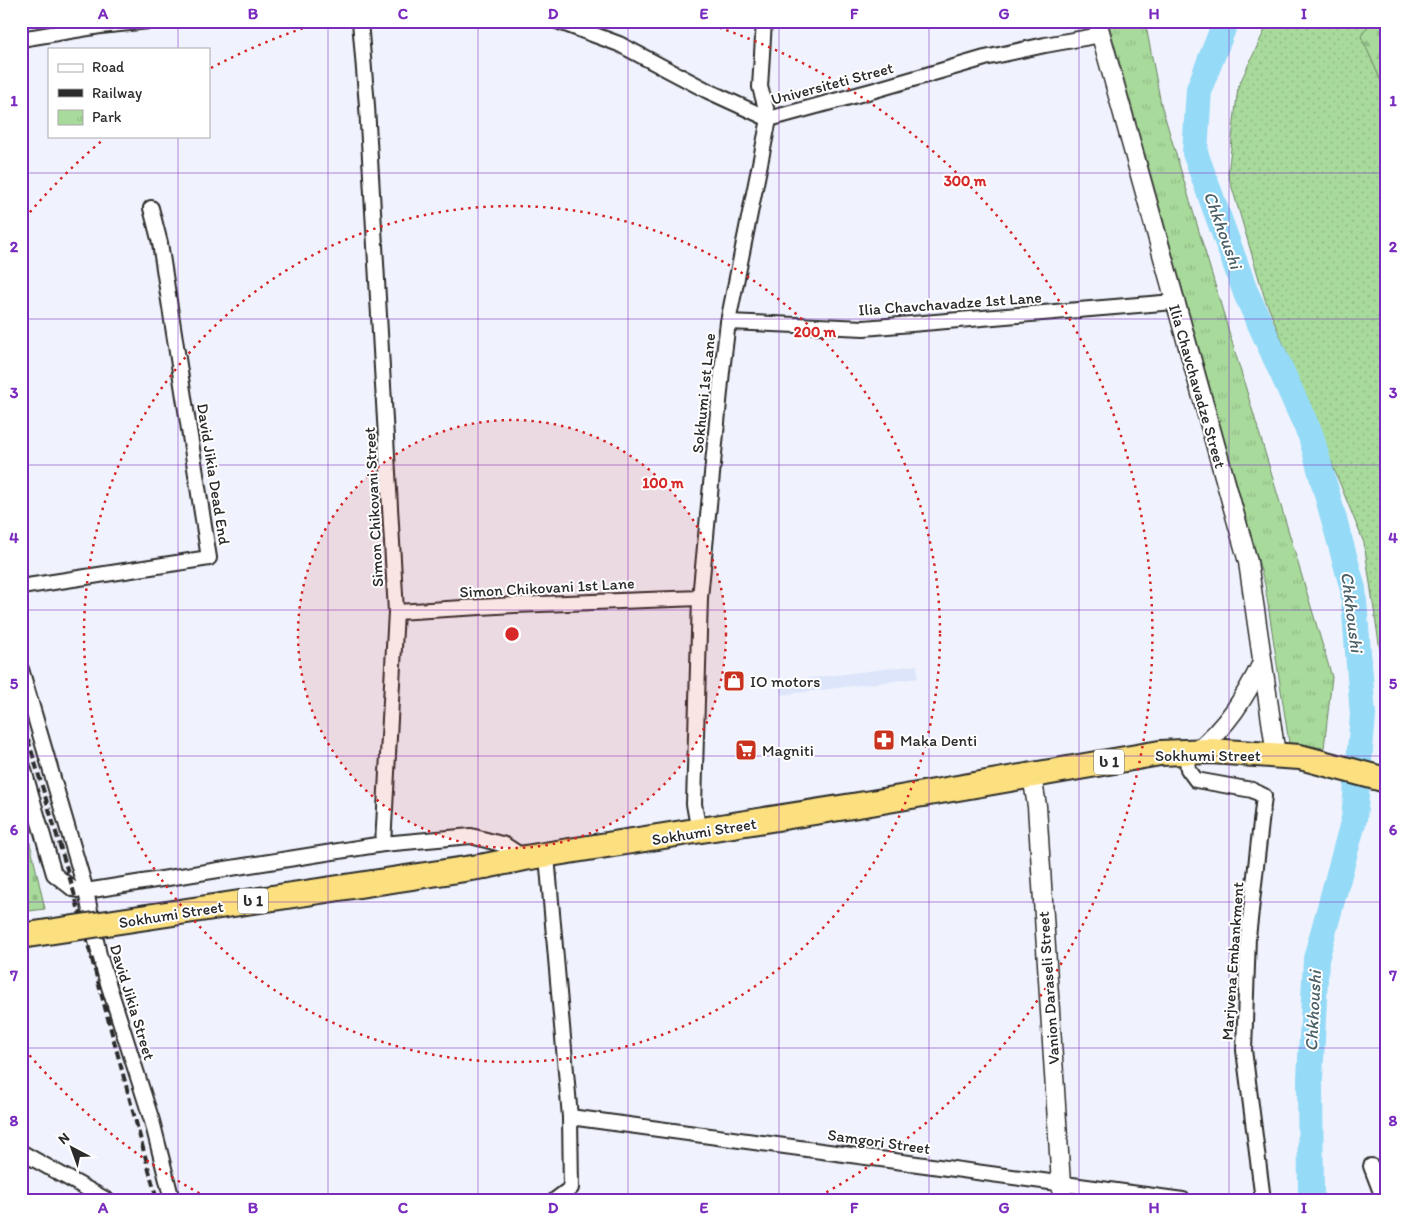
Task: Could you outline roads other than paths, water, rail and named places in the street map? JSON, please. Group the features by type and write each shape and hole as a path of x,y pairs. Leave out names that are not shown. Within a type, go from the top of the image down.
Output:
{"highway":[{"name":"Sokhumi Street","path":"21,936 699,832 1160,753 1191,752 1276,755 1300,758 1386,780"}],"street":[{"path":"21,39 100,26 149,21"},
{"name":"Simon Chikovani Street","path":"360,21 367,106 396,612 383,844"},
{"name":"Universiteti Street","path":"557,21 619,44 708,91 769,119 1099,28"},
{"name":"Sokhumi 1st Lane","path":"699,832 694,804 700,598 728,322 769,119 760,87 764,21"},
{"name":"Ilia Chavchavadze Street","path":"1099,28 1248,562 1276,755"},
{"name":"David Jikia Dead End","path":"21,587 209,558 160,243 151,208"},
{"name":"Ilia Chavchavadze 1st Lane","path":"728,322 864,328 1174,302"},
{"name":"Simon Chikovani 1st Lane","path":"396,612 514,605 700,598"},
{"path":"1191,752 1213,738 1229,720 1246,695 1262,663"},
{"name":"David Jikia Street","path":"21,669 86,891 99,955 152,1121 172,1200"},
{"name":"Marjvena Embankment","path":"1191,752 1188,769 1196,780 1252,790 1264,796 1248,937 1244,1050 1264,1200"},
{"path":"21,760 54,874 73,889 86,891 383,844 471,836 505,845 536,857 570,1118 571,1188 555,1200"},
{"name":"Vanion Daraseli Street","path":"1032,776 1037,806 1062,1200"},
{"name":"Samgori Street","path":"570,1118 1061,1182 1183,1200"},
{"path":"21,1152 107,1200"},
{"path":"1370,1166 1384,1200"}],"waterway":[{"name":"Chkhoushi","path":"1226,21 1199,89 1195,153 1246,293 1311,436 1353,589 1363,715 1354,819 1316,959 1310,1079 1311,1200"}],"railway":[{"path":"21,716 73,889 157,1200"}],"place":[{"name":"IO motors","path":"734,681"},
{"name":"Maka Denti","path":"884,740"},
{"name":"Magniti","path":"746,750"}]}
